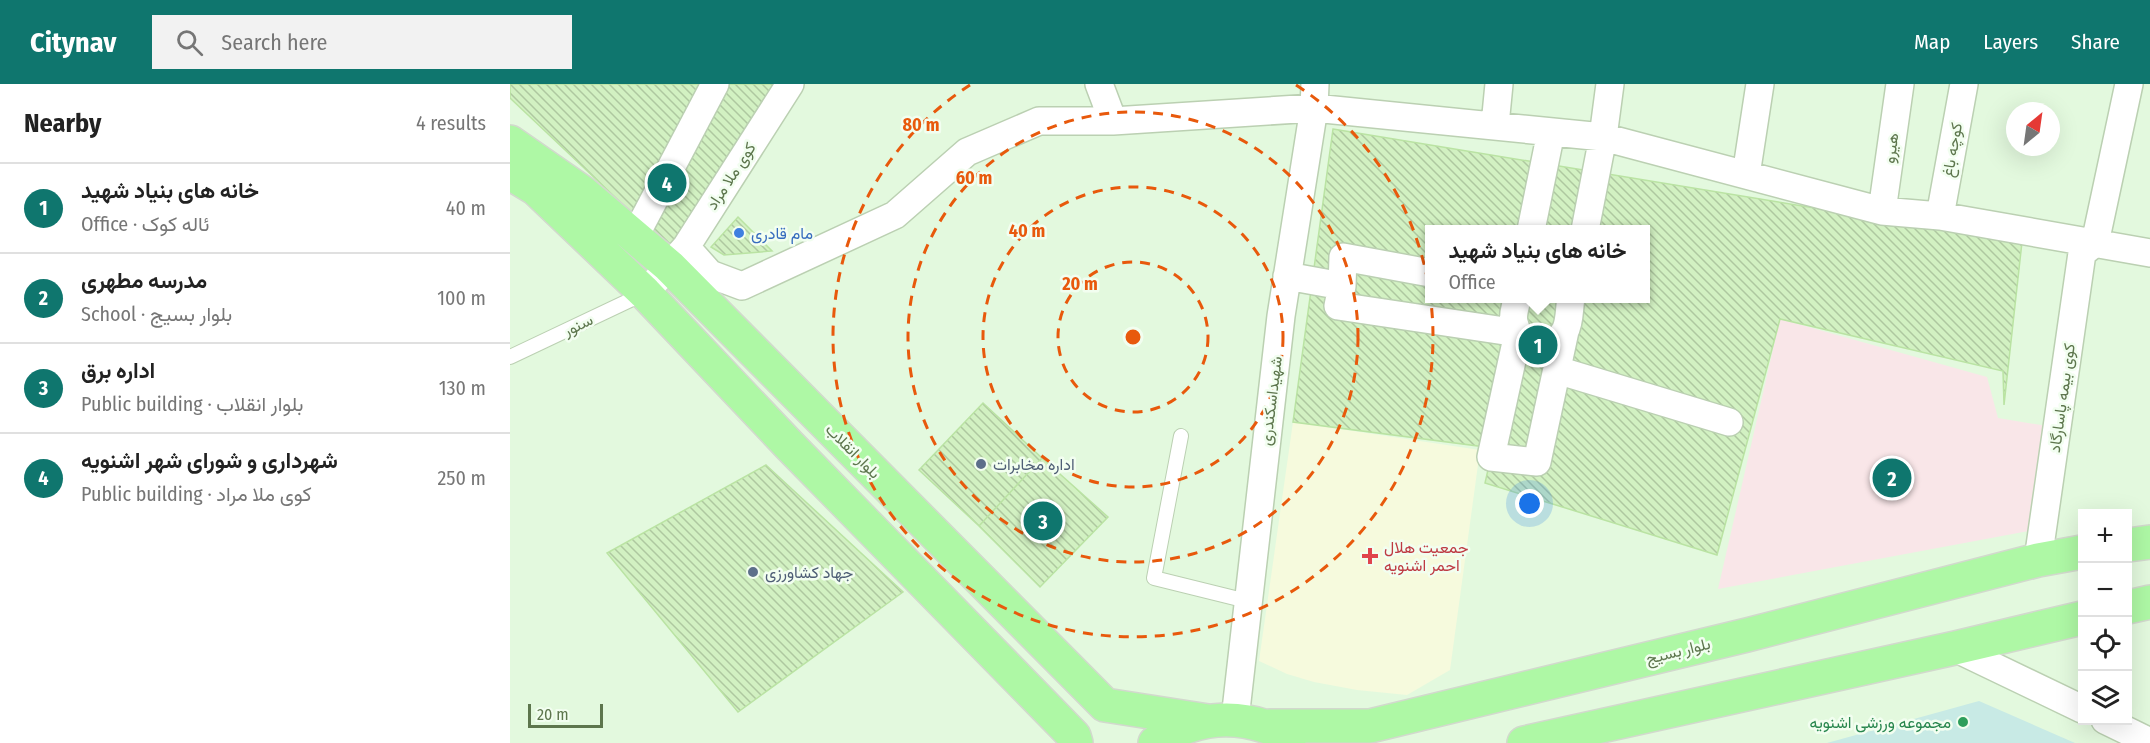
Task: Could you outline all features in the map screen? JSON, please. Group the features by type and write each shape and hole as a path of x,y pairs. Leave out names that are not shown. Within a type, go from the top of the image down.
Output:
{"main road":[{"name":"بلوار انقلاب","path":"510,142 582,192 635,236 678,256 1105,705 1270,726"},
{"path":"510,174 536,189 645,293 789,445 1074,736 1076,743"},
{"path":"2132,544 2150,542"},
{"name":"بلوار بسیج","path":"1270,726 1370,726 2038,560 2078,553"},
{"path":"2132,606 2150,602"},
{"path":"1524,743 2078,619"},
{"path":"1155,743 1171,732 1221,720"},
{"path":"1270,726 1302,743"}],"street":[{"path":"635,236 715,84"},
{"name":"کوی ملا مراد","path":"645,293 678,256 790,84"},
{"path":"1099,84 1113,121"},
{"path":"1495,125 1499,84"},
{"path":"1586,225 1603,137 1610,84"},
{"path":"1746,175 1760,84"},
{"name":"هیرو","path":"1882,211 1900,84"},
{"name":"کوچه باغ","path":"1940,216 1964,84"},
{"path":"2095,243 2129,84"},
{"path":"678,256 710,274 742,286 895,215 967,152 1039,121 1113,121 1314,96 1495,125 1603,137 1882,211 1940,216 2150,253"},
{"name":"شهیداسکندری","path":"1221,720 1247,601 1287,276 1314,96"},
{"path":"1532,225 1551,132"},
{"name":"کوی بیمه پاسارگاد","path":"2038,560 2082,253 2095,243"},
{"path":"1425,272 1343,257 1342,286 1338,306 1518,333"},
{"path":"1287,276 1342,286"},
{"path":"1516,303 1514,324 1518,333 1532,344 1542,345 1559,339 1566,311"},
{"path":"1518,333 1491,457 1537,462 1557,370 1566,311"},
{"path":"1557,370 1729,422"},
{"path":"1955,648 2078,708"},
{"path":"2115,725 2150,742"}],"lane":[{"name":"سنور","path":"510,357 645,293"},
{"path":"1181,435 1154,578 1247,601"}],"shaded area":[{"path":"510,84 2150,84 2150,743 510,743"},
{"path":"1780,319 1987,377 1998,418 2047,426 2034,530 1718,589"},
{"name":"جمعیت هلال احمر اشنویه","path":"1293,422 1480,450 1450,670 1407,695 1357,690 1314,682 1287,674 1259,661"},
{"name":"مجموعه ورزشی اشنویه","path":"1979,701 2075,743 1827,743"}],"building":[{"path":"510,84 787,84 689,267 510,98"},
{"path":"1333,129 2022,242 2004,405 2003,371 1780,319 1717,555 1485,483 1493,448 1293,422"},
{"name":"مام قادری","path":"738,217 772,251 724,255 711,247"},
{"name":"اداره مخابرات","path":"983,403 1042,458 979,526 919,470"},
{"path":"1042,458 1108,517 1040,587 979,526"},
{"name":"جهاد کشاورزی","path":"766,465 903,592 738,712 607,553"}],"place":[{"name":"شهرداری و شورای شهر اشنویه","path":"667,183"},
{"name":"مام قادری","path":"739,233"},
{"name":"خانه های بنیاد شهید","path":"1538,345"},
{"name":"اداره مخابرات","path":"981,464"},
{"name":"مدرسه مطهری","path":"1892,478"},
{"name":"اداره برق","path":"1043,521"},
{"name":"جمعیت هلال احمر اشنویه","path":"1370,556"},
{"name":"جهاد کشاورزی","path":"753,572"},
{"name":"مجموعه ورزشی اشنویه","path":"1963,722"}]}
